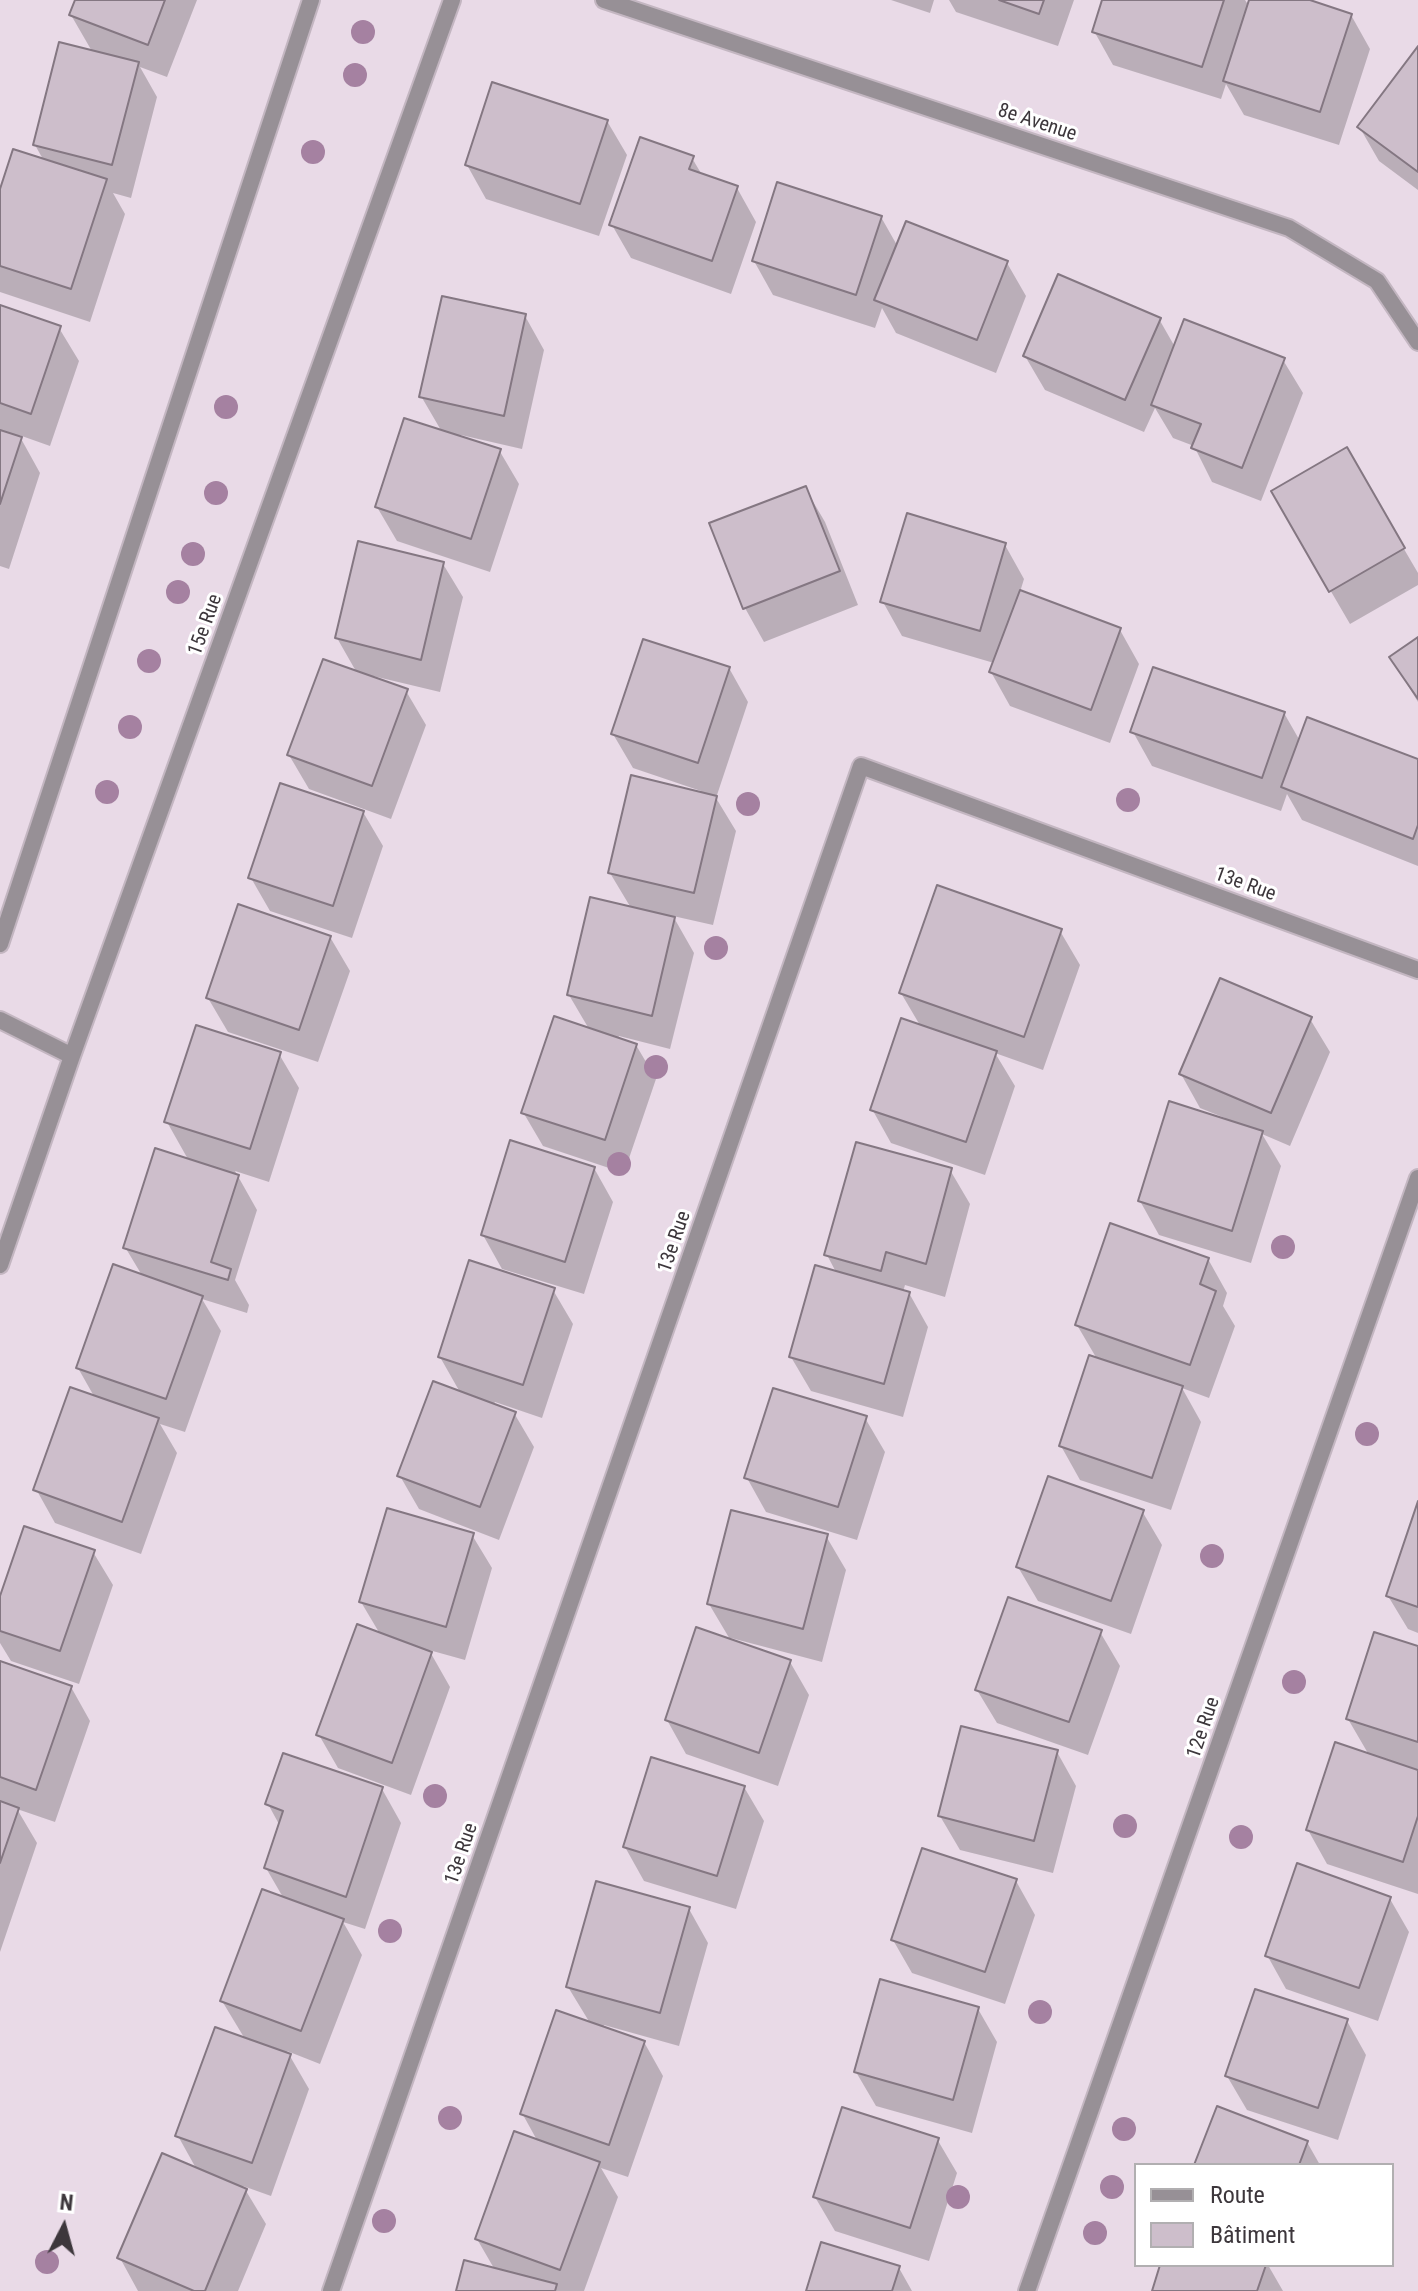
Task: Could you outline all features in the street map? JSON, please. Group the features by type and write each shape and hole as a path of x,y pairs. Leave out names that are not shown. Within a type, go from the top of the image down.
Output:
{"street":[{"path":"0,944 311,0"},
{"name":"15e Rue","path":"0,1265 72,1056 452,0"},
{"name":"8e Avenue","path":"604,0 1289,228 1377,281 1418,342"},
{"name":"13e Rue","path":"331,2291 861,766 1418,970"},
{"path":"0,1020 72,1056"},
{"name":"12e Rue","path":"1027,2291 1418,1178"}],"building":[{"path":"75,0 165,0 148,45 69,15"},
{"path":"999,0 1044,0 1039,14"},
{"path":"1102,0 1224,0 1202,67 1092,32"},
{"path":"1249,0 1310,0 1352,14 1320,112 1223,81"},
{"path":"59,42 139,62 112,165 33,145"},
{"path":"1418,46 1418,172 1357,127"},
{"path":"492,82 608,120 580,204 465,165"},
{"path":"640,137 694,156 689,169 738,186 712,261 609,225"},
{"path":"13,149 107,179 71,289 0,266 0,189"},
{"path":"777,182 882,216 856,295 752,261"},
{"path":"906,221 1008,261 977,340 874,300"},
{"path":"1058,274 1161,318 1125,400 1023,356"},
{"path":"442,296 526,314 504,416 419,397"},
{"path":"0,305 61,326 31,414 0,403"},
{"path":"1184,319 1285,358 1242,468 1191,448 1201,424 1151,405"},
{"path":"404,418 501,449 471,539 375,507"},
{"path":"0,430 22,437 0,504"},
{"path":"1347,447 1405,548 1329,592 1271,491"},
{"path":"806,486 840,571 743,609 709,523"},
{"path":"907,513 1006,543 980,631 880,602"},
{"path":"358,541 444,562 421,660 335,638"},
{"path":"1020,590 1121,628 1091,710 989,672"},
{"path":"1418,637 1418,699 1389,657"},
{"path":"643,639 730,667 698,763 611,734"},
{"path":"323,659 408,689 372,786 287,755"},
{"path":"1153,667 1285,712 1262,778 1130,732"},
{"path":"1307,717 1418,759 1418,825 1413,839 1281,787"},
{"path":"631,775 717,796 694,893 608,873"},
{"path":"280,783 364,811 333,906 248,878"},
{"path":"937,885 1062,929 1024,1037 899,993"},
{"path":"590,897 675,917 652,1016 567,995"},
{"path":"238,904 331,936 299,1030 206,998"},
{"path":"1220,978 1312,1017 1271,1113 1179,1074"},
{"path":"554,1016 637,1044 605,1140 521,1113"},
{"path":"901,1018 997,1051 966,1142 870,1110"},
{"path":"196,1025 281,1052 250,1149 164,1122"},
{"path":"1169,1101 1263,1131 1232,1231 1138,1201"},
{"path":"510,1140 595,1167 565,1262 481,1235"},
{"path":"856,1142 952,1168 926,1264 886,1252 881,1271 824,1255"},
{"path":"155,1148 239,1175 211,1262 231,1269 228,1280 123,1248"},
{"path":"1110,1223 1209,1258 1200,1284 1216,1291 1190,1365 1075,1325"},
{"path":"469,1260 555,1288 523,1385 438,1357"},
{"path":"113,1264 203,1296 166,1399 76,1368"},
{"path":"815,1265 910,1292 884,1384 789,1357"},
{"path":"1089,1355 1183,1386 1152,1478 1059,1446"},
{"path":"433,1381 516,1412 480,1507 397,1476"},
{"path":"70,1387 159,1418 122,1522 33,1490"},
{"path":"773,1388 867,1416 838,1507 744,1478"},
{"path":"1048,1476 1144,1510 1111,1601 1016,1567"},
{"path":"1418,1501 1418,1607 1386,1596"},
{"path":"387,1508 474,1533 446,1627 359,1602"},
{"path":"731,1510 828,1534 803,1629 707,1604"},
{"path":"24,1526 95,1550 60,1651 0,1631 0,1596"},
{"path":"1008,1597 1102,1630 1069,1722 975,1690"},
{"path":"357,1624 432,1652 392,1763 316,1735"},
{"path":"696,1627 791,1660 759,1753 665,1720"},
{"path":"1374,1632 1418,1646 1418,1742 1346,1719"},
{"path":"0,1661 72,1686 36,1790 0,1777"},
{"path":"961,1726 1058,1750 1034,1841 938,1816"},
{"path":"1335,1742 1418,1770 1418,1816 1403,1862 1306,1830"},
{"path":"283,1753 383,1787 346,1897 264,1868 283,1811 265,1804"},
{"path":"651,1757 745,1786 717,1876 623,1847"},
{"path":"0,1801 19,1808 0,1863"},
{"path":"922,1848 1017,1879 985,1972 891,1940"},
{"path":"1297,1863 1391,1897 1359,1988 1265,1956"},
{"path":"596,1881 690,1907 660,2013 566,1987"},
{"path":"262,1889 344,1919 301,2031 220,2001"},
{"path":"880,1979 979,2007 953,2100 854,2072"},
{"path":"1255,1989 1348,2019 1318,2108 1225,2076"},
{"path":"556,2010 645,2041 609,2145 520,2114"},
{"path":"215,2027 291,2054 252,2163 175,2136"},
{"path":"1217,2106 1308,2141 1300,2163 1195,2163"},
{"path":"842,2107 939,2138 910,2228 813,2197"},
{"path":"514,2131 600,2162 560,2270 475,2239"},
{"path":"162,2153 247,2189 205,2291 194,2291 117,2258"},
{"path":"821,2242 900,2266 892,2291 806,2291"},
{"path":"464,2260 557,2284 555,2291 456,2291"},
{"path":"1159,2267 1265,2267 1257,2291 1152,2291"}]}
